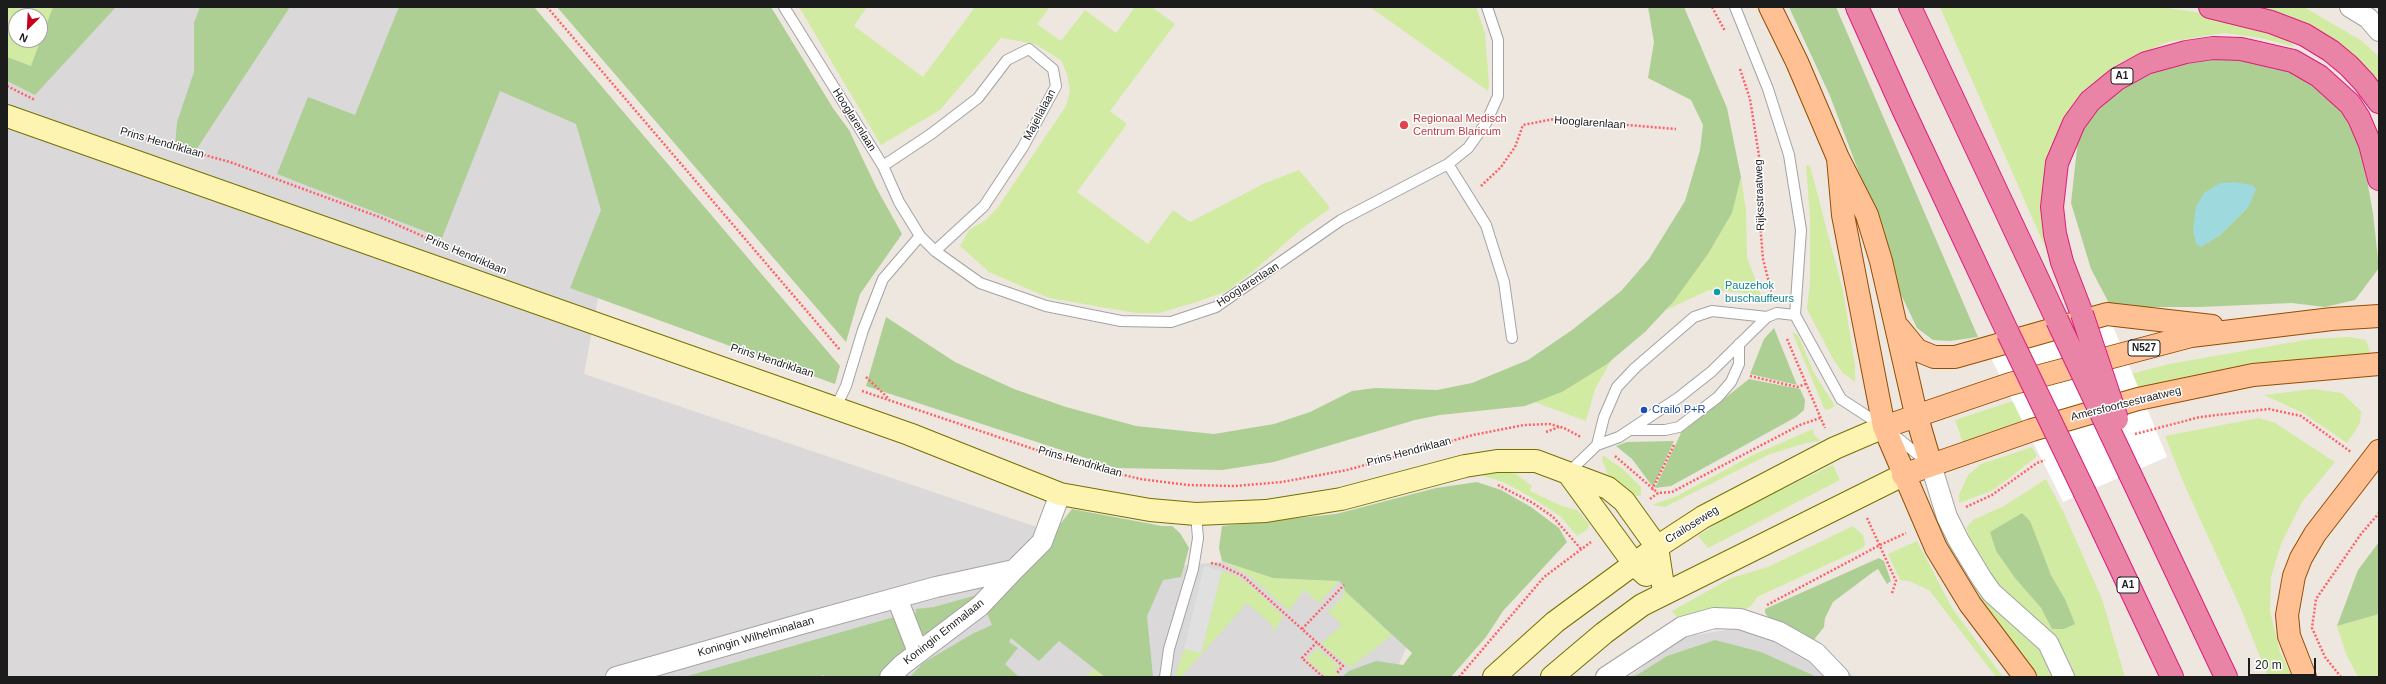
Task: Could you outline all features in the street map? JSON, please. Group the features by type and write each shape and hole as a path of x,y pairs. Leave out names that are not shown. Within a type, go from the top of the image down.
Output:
{"highway":[{"name":"A1","path":"1857,7 1902,108 2172,677"},
{"name":"A1","path":"1910,7 2057,320 2132,473 2144,502 2226,677"},
{"path":"2210,7 2271,22 2305,35 2331,51 2349,66 2364,82 2379,102"},
{"name":"A1","path":"2132,473 2082,314 2062,262 2055,234 2052,207 2057,163 2074,123 2090,101 2117,79 2146,63 2186,52 2213,48 2241,49 2293,61 2319,76 2350,104 2359,118 2370,144 2379,179"}],"main road":[{"path":"1552,677 1604,632 1642,605 1664,592 1903,475 1931,465 1916,414 1896,323 1867,216 1838,158 1797,62 1770,7"},
{"name":"Prins Hendriklaan","path":"7,116 909,434 1060,494 1128,507 1196,514 1266,511 1341,499 1449,470 1496,461 1536,461 1608,488 1624,501 1657,547 1664,592"},
{"path":"1838,158 1843,215 1863,308 1884,427 1924,525 1970,604 2025,677"},
{"path":"1896,323 1917,350 1934,357 1955,356 2107,314 2240,330"},
{"name":"N527","path":"1916,414 2010,384 2125,352 2191,336 2332,319 2379,316"},
{"name":"Amersfoortsestraatweg","path":"1931,465 2053,423 2138,398 2253,375 2379,364"},
{"name":"Crailoseweg","path":"1494,677 1556,622 1635,565 1657,547 1716,509 1835,448 1916,414"},
{"path":"2305,677 2289,636 2287,615 2294,576 2300,558 2318,529 2374,459"},
{"path":"1568,473 1635,565 1664,592"}],"street":[{"path":"2350,7 2368,18 2379,31"},
{"path":"1931,465 1947,515 1959,541 1982,579 1997,598 2048,643 2064,677"},
{"path":"1014,570 1042,542 1060,494"},
{"name":"Koningin Wilhelminalaan","path":"616,677 897,598 1014,570"},
{"name":"Koningin Emmalaan","path":"890,677 918,652 980,606 1014,570"},
{"path":"897,598 918,652"},
{"path":"1606,677 1682,627 1714,618 1740,619 1779,632 1810,650 1839,677"}],"lane":[{"name":"Hooglarenlaan","path":"784,7 883,166 898,202 920,236 935,251 980,283 1046,306 1121,321 1171,322 1216,307 1341,220 1448,164 1468,148 1486,123 1498,96 1498,40 1487,7"},
{"path":"1735,7 1768,89 1789,155 1801,230 1795,316 1806,340 1841,398 1884,427 1931,465"},
{"name":"Majellalaan","path":"883,166 931,134 978,98 1007,60 1029,49 1053,68 1056,86 1024,147 984,206 935,251"},
{"path":"1448,164 1486,225 1504,282 1512,338"},
{"path":"835,409 846,386 863,330 883,279 920,236"},
{"path":"1597,445 1604,417 1617,388 1634,368 1694,318 1712,311 1795,316"},
{"path":"1568,473 1597,445 1619,437 1678,398 1711,372 1739,344 1772,315"},
{"path":"1631,430 1665,430 1678,427 1718,397 1731,382 1739,364 1739,344"},
{"path":"1165,677 1169,649 1194,561 1198,538 1196,514"}],"path":[{"path":"547,7 853,365 890,400"},
{"path":"1712,7 1728,37"},
{"name":"Rijksstraatweg","path":"1658,493 1672,492 1787,432 1820,418 1806,384 1772,315 1763,260 1758,200 1759,156 1750,99 1738,64"},
{"path":"7,86 42,103"},
{"name":"Hooglarenlaan","path":"1467,195 1488,181 1501,167 1515,147 1523,125 1554,119 1676,129"},
{"name":"Prins Hendriklaan","path":"138,136 230,162 382,218 433,241"},
{"path":"1736,370 1797,387 1806,384"},
{"name":"Prins Hendriklaan","path":"846,386 1072,462 1140,479 1186,485 1235,486 1282,482 1347,470 1473,435 1524,426 1550,424 1559,426 1597,445 1618,458 1652,490 1658,493"},
{"path":"2127,436 2200,416 2269,409 2301,416 2374,459"},
{"path":"1546,432 1559,426"},
{"path":"1652,490 1678,436 1678,427"},
{"path":"1947,515 1992,495 2037,463 2052,458"},
{"path":"1493,483 1533,503 1553,517 1581,549"},
{"path":"1633,513 1658,493"},
{"path":"2341,677 2325,657 2312,628 2316,599 2361,534 2379,512"},
{"path":"1740,619 1880,545 1924,525"},
{"path":"1459,677 1544,577 1609,530"},
{"path":"1880,545 1896,581 1892,593"},
{"path":"1194,561 1220,565 1244,576 1343,666 1337,673"},
{"path":"1302,629 1344,585"},
{"path":"1317,642 1302,658 1323,677"}],"shaded area":[{"path":"7,7 478,7 621,174 584,374 1158,568 1336,550 1419,620 1393,677 7,677"},
{"path":"1204,566 1222,571 1201,653 1184,649"},
{"path":"1795,619 1854,677 1629,677 1682,637"}],"green space":[{"path":"7,7 53,7 48,21 48,8 8,8 8,48 38,48 31,67 7,57"},
{"path":"53,7 116,7 35,95 7,81 7,57 31,66 38,48 48,48 48,20"},
{"path":"200,7 290,7 194,153 175,146 177,122 194,72 194,23"},
{"path":"399,7 534,7 840,366 835,384 570,288 601,210 576,124 500,91 442,238 277,174 308,97 355,115"},
{"path":"557,7 771,7 833,108 849,130 877,189 902,234 860,294 846,342"},
{"path":"799,7 867,7 854,26 923,77 975,7 1050,7 1037,24 1061,41 1085,10 1116,33 1135,7 1152,7 1175,24 1110,111 1127,124 1077,192 1148,244 1173,210 1190,222 1265,183 1299,170 1329,206 1329,209 1300,230 1255,270 1227,291 1197,302 1159,313 1136,313 1049,298 989,272 960,246 969,230 986,220 998,207 1066,106 1070,91 1067,74 1061,60 1035,44 1001,38 940,110 881,145"},
{"path":"1370,7 1476,7 1485,33 1489,85 1488,91"},
{"path":"1648,7 1684,7 1727,108 1741,177 1732,213 1708,254 1674,301 1646,331 1607,364 1562,392 1525,406 1440,415 1415,420 1274,462 1222,470 1116,468 866,386 886,317 955,362 1014,389 1066,407 1136,426 1214,434 1274,424 1310,412 1352,391 1375,388 1437,390 1472,383 1528,360 1572,330 1621,291 1649,259 1685,201 1700,150 1703,125 1691,100 1648,78 1654,42"},
{"path":"1789,7 1836,7 1978,337 1950,341 1933,340 1917,328 1896,284 1866,191 1830,96"},
{"path":"1940,7 2160,7 2196,12 2247,24 2286,38 2295,47 2261,38 2224,33 2168,42 2121,62 2079,97 2057,135 2043,187 2043,223 2055,270"},
{"path":"2261,7 2304,7 2362,41 2379,57 2379,85 2293,20"},
{"path":"2210,55 2272,63 2303,76 2326,94 2347,117 2362,152 2373,213 2379,268 2355,300 2325,307 2292,303 2200,307 2111,307 2091,269 2071,203 2079,131 2100,102 2142,73","holes":["2249,206 2220,235 2200,247"]},
{"path":"1806,165 1810,166 1843,291 1855,365 1855,382 1843,373 1833,359 1807,309 1810,283 1810,217"},
{"path":"1741,177 1746,210 1747,257 1763,300 1745,293 1709,290 1666,310 1708,254 1732,213"},
{"path":"1774,328 1797,385 1750,374 1764,339"},
{"path":"1792,332 1798,335 1814,373 1835,406 1830,409 1826,410 1824,408"},
{"path":"2349,337 2366,340 2370,352 2362,361 2140,395 2123,376 2169,364 2311,339"},
{"path":"1612,359 1595,389 1586,421 1534,402 1562,392"},
{"path":"1749,379 1800,389 1805,400 1804,410 1796,417 1671,486 1655,488 1681,433"},
{"path":"2313,389 2342,393 2361,411 2360,423 2347,443 2303,413 2264,395"},
{"path":"2013,401 2024,425 1963,443 1955,420"},
{"path":"2259,418 2275,423 2335,462 2302,502 2281,544 2271,578 2270,611 2280,652 2292,677 2268,677 2241,609 2184,484 2165,436"},
{"path":"1813,429 1814,435 1821,441 1806,443 1770,454 1665,507 1652,505 1677,496 1753,455"},
{"path":"1674,441 1653,487 1632,459 1616,446 1627,442"},
{"path":"2032,447 2037,456 2007,480 1991,491 1959,503 1959,495 1968,475 1981,464"},
{"path":"1603,455 1624,470 1641,487 1641,495 1634,497 1609,477 1602,460"},
{"path":"1833,465 1840,480 1708,548 1698,536 1735,512"},
{"path":"1503,472 1516,474 1532,486 1530,491 1562,506 1577,510 1589,524 1588,529 1577,536 1560,516 1529,496 1503,482 1481,475"},
{"path":"2046,479 2064,513 2102,599 2125,677 2075,677 2068,658 2050,633 1993,579 1975,551 1966,528 1973,520 2004,506","holes":["1990,531 2042,553 2051,575 2065,599 2052,629 2041,608 2015,578 1996,551"]},
{"path":"1477,482 1501,490 1531,507 1559,528 1567,542 1503,611 1486,637 1451,677 1342,677 1349,671 1376,661 1403,665 1412,653 1345,591 1343,585 1339,581 1273,578 1222,561 1219,548 1222,526 1336,514 1436,488"},
{"path":"1072,509 1162,526 1172,526 1180,533 1189,548 1181,577 1163,580 1147,616 1153,677 1105,677 1059,641 1039,661 1011,638 1009,642 1018,648 1005,664 1019,677 910,677 923,663 974,633 992,625 985,609 1047,541"},
{"path":"2022,513 2030,521 2051,575 2065,599 2075,624 2064,629 2052,629 2041,608 2015,578 1996,551 1990,532"},
{"path":"1853,526 1863,535 1865,544 1863,548 1757,597 1752,605 1743,611 1731,611 1598,677 1593,677 1637,643 1679,620 1672,611 1731,578 1768,567"},
{"path":"1945,527 2039,647 2056,677 2036,677 1995,627 1937,531"},
{"path":"1917,541 1952,608 2003,677 1996,677 1929,590 1909,581 1900,580 1888,554"},
{"path":"2379,542 2379,614 2337,626 2358,570"},
{"path":"1879,558 1884,561 1891,581 1887,584 1878,569 1833,602 1825,618 1824,627 1813,641 1768,617 1765,613 1765,609"},
{"path":"1222,561 1273,578 1339,581 1319,603 1304,590 1289,611 1250,576"},
{"path":"1222,571 1237,576 1251,586 1283,616 1273,634 1273,626 1247,603 1181,677 1175,677 1184,649 1201,653"},
{"path":"1345,591 1392,635 1350,668 1321,643 1342,625 1328,612 1342,598"},
{"path":"977,595 980,598 921,638 915,617 916,609 934,607"},
{"path":"2379,614 2379,677 2358,677 2346,654 2337,626"},
{"path":"894,617 907,651 905,657 880,677 825,677 824,675 817,677 684,677"},
{"path":"1715,640 1761,652 1817,677 1634,677 1667,656"},
{"path":"1317,648 1339,666 1334,671 1342,677 1327,677 1307,660"},
{"path":"1094,669 1105,677 1086,677"}],"water":[{"path":"2234,182 2252,185 2256,189 2249,206 2220,235 2201,247 2196,244 2193,230 2196,206 2204,193 2220,183"}],"pier":[{"path":"2105,307 2167,457 2063,502 1982,340"}],"place":[{"name":"Regionaal Medisch Centrum Blaricum","path":"1404,125"},
{"name":"Pauzehok buschauffeurs","path":"1717,292"},
{"name":"Crailo P+R","path":"1644,410"}]}
